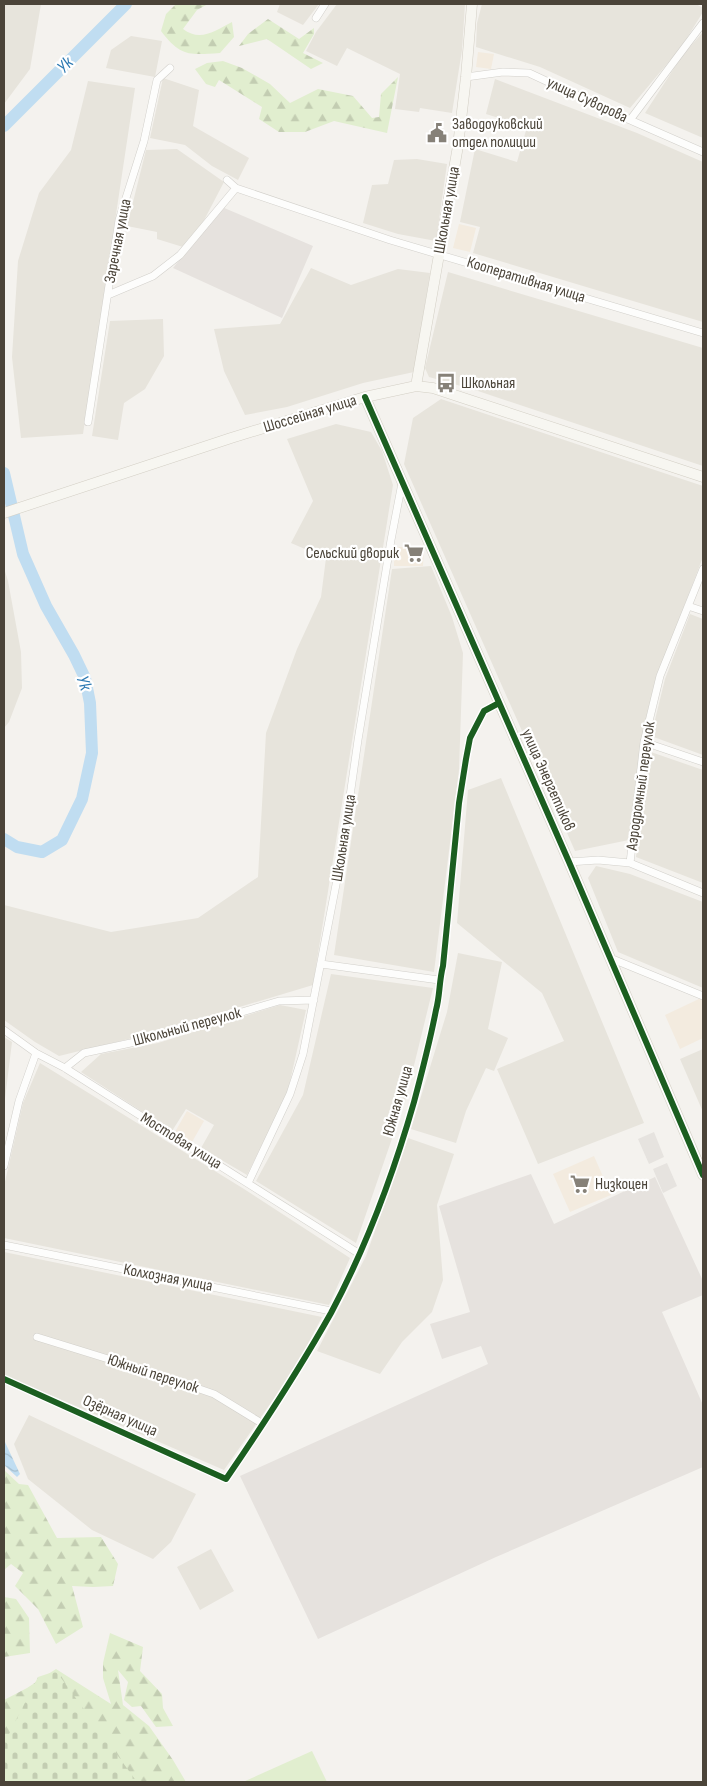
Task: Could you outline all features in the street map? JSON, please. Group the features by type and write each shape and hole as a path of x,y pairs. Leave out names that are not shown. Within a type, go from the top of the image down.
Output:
{"street":[{"path":"316,18 325,4"},
{"name":"Школьная улица","path":"416,386 458,146 472,4"},
{"path":"630,120 703,23"},
{"name":"Заречная улица","path":"88,422 119,220 144,141 157,80 170,68"},
{"name":"улица Суворова","path":"466,77 503,72 529,73 703,152"},
{"name":"Кооперативная улица","path":"227,180 236,188 390,240 703,333"},
{"path":"108,295 153,276 180,255 236,188"},
{"name":"Шоссейная улица","path":"4,513 231,438 365,398 416,386 433,388 703,477"},
{"name":"улица Энергетиков","path":"365,398 500,703 703,1175"},
{"name":"Школьная улица","path":"248,1183 290,1094 303,1054 341,859 366,692 402,483"},
{"name":"Аэродромный переулок","path":"630,863 644,742 660,676 703,569"},
{"path":"688,606 703,612"},
{"name":"Южная улица","path":"226,1479 300,1367 332,1311 365,1241 392,1169 414,1102 437,1008 443,966 458,803 470,738 484,711 500,703"},
{"path":"644,742 703,762"},
{"path":"569,862 598,860 630,863 703,893"},
{"path":"609,958 703,996"},
{"path":"321,964 440,980"},
{"name":"Школьный переулок","path":"65,1068 84,1053 154,1038 279,1001 314,1000"},
{"name":"Мостовая улица","path":"4,1030 36,1053 65,1068 358,1254"},
{"path":"4,1166 19,1101 36,1053"},
{"name":"Колхозная улица","path":"4,1245 332,1311"},
{"name":"Южный переулок","path":"37,1337 214,1394 263,1424"},
{"name":"Озёрная улица","path":"4,1379 226,1479"}],"shaded area":[{"path":"4,4 41,4 30,69 4,104"},
{"path":"280,4 319,4 303,25 277,12"},
{"path":"337,4 465,4 462,50 452,113 420,108 419,112 395,109 400,74 347,48 337,66 306,51 316,32"},
{"path":"482,4 696,4 703,8 703,12 682,46 630,108 540,67 476,47 477,23"},
{"path":"703,32 703,138 645,113 682,56"},
{"path":"131,36 162,41 155,77 106,68 111,50"},
{"path":"478,52 494,54 491,69 476,67"},
{"path":"163,78 199,90 193,126 249,158 238,180 212,166 185,145 150,138"},
{"path":"495,79 637,133 703,162 703,322 473,253 480,227 460,222 475,149 517,162 527,127 486,114"},
{"path":"88,81 135,88 83,434 21,438 12,357 18,261 39,193 71,150"},
{"path":"177,149 224,182 201,226 183,247 157,239 157,232 127,226 146,150"},
{"path":"417,159 447,164 436,241 398,234 363,223 372,185 388,184 394,160"},
{"path":"222,207 313,246 282,318 173,268"},
{"path":"459,224 476,228 470,252 453,248"},
{"path":"311,268 351,285 398,269 430,273 414,372 363,383 287,407 245,415 224,371 214,329 280,324"},
{"path":"448,272 703,348 703,466 475,390 429,377 425,368"},
{"path":"163,319 164,356 145,389 124,403 118,440 92,436 110,321"},
{"path":"441,399 703,486 703,557 685,604 641,741 629,840 575,851 404,464 413,418"},
{"path":"336,424 371,432 382,451 393,485 313,985 153,1033 59,1056 4,1020 4,905 111,932 198,918 258,877 266,733 297,649 321,597 326,558 291,543 313,501 287,439"},
{"path":"394,547 424,547 423,566 394,566"},
{"path":"431,566 452,617 463,653 459,770 434,972 334,955 392,569"},
{"path":"4,568 21,652 22,688 9,722 4,728"},
{"path":"690,614 703,619 703,755 651,736 665,679"},
{"path":"648,751 703,770 703,883 636,857"},
{"path":"501,778 644,1123 538,1164 497,1069 564,1041 542,993 457,923 468,790"},
{"path":"596,866 630,874 703,902 703,988 618,952 588,878"},
{"path":"458,953 502,962 488,1029 508,1038 494,1071 486,1068 466,1111 456,1143 411,1129 447,1012"},
{"path":"331,974 433,988 406,1098 356,1243 256,1181 303,1095"},
{"path":"701,998 703,1004 703,1038 680,1049 665,1015"},
{"path":"280,1005 306,1010 287,1095 247,1175 201,1148 214,1125 186,1109 172,1131 81,1072 101,1054 158,1043"},
{"path":"4,1037 12,1042 4,1107"},
{"path":"703,1049 703,1112 680,1059"},
{"path":"40,1063 244,1189 350,1258 329,1305 4,1238 4,1186 23,1103"},
{"path":"187,1111 204,1121 192,1142 175,1132"},
{"path":"654,1132 664,1157 649,1164 638,1139"},
{"path":"408,1138 454,1154 437,1205 443,1280 432,1312 402,1342 380,1374 317,1351 366,1256"},
{"path":"594,1156 611,1195 570,1212 553,1174"},
{"path":"667,1163 677,1186 663,1193 653,1169"},
{"path":"531,1174 554,1224 655,1177 703,1281 703,1295 662,1312 703,1405 703,1467 496,1557 318,1639 240,1476 488,1364 481,1346 442,1359 430,1324 470,1312 439,1206"},
{"path":"4,1252 322,1317 296,1367 224,1470 4,1375"},
{"path":"29,1415 196,1494 171,1542 153,1559 92,1530 28,1479 14,1444"},
{"path":"211,1549 234,1591 200,1610 177,1567"}],"green space":[{"path":"176,4 208,4 197,10 183,29 189,33 195,35 208,34 232,22 234,37 220,53 193,54 180,50 161,31 166,14"},
{"path":"268,19 299,39 314,28 314,34 303,53 323,63 311,69 267,39 239,46 248,34"},
{"path":"223,61 242,68 270,84 290,103 318,89 353,96 372,118 379,117 381,94 398,77 387,133 334,121 305,132 279,132 259,119 262,107 219,80 215,87 206,84 195,69 207,63"},
{"path":"4,1470 19,1484 28,1485 57,1538 101,1537 118,1564 113,1586 72,1586 83,1627 56,1644 38,1609 15,1586 23,1573 11,1564 4,1570"},
{"path":"4,1597 16,1599 29,1618 30,1653 4,1657"},
{"path":"110,1633 143,1647 140,1671 162,1694 163,1708 173,1726 156,1727 141,1706 132,1707 124,1700 128,1682 118,1670 123,1705 149,1726 186,1782 4,1782 4,1700 56,1669 111,1704 103,1678 103,1663"},
{"path":"56,1671 137,1782 4,1782 4,1744 38,1677"},
{"path":"312,1751 327,1782 243,1782"}],"water":[{"path":"4,1440 20,1474 17,1477 4,1465"}],"waterway":[{"name":"Ук","path":"4,126 126,4"},
{"name":"Ук","path":"4,473 23,554 46,606 85,678 90,703 92,753 82,799 62,840 42,852 17,847 4,839"}],"cycle path":[{"path":"365,397 569,862 703,1175"},
{"path":"4,1379 226,1479 280,1397 331,1313 356,1263 388,1183 414,1102 437,1005 443,966 459,803 470,738 484,711 499,703"}],"place":[{"name":"Заводоуковский отдел полиции","path":"437,133"},
{"name":"Школьная","path":"446,383"},
{"name":"Сельский дворик","path":"414,553"},
{"name":"Низкоцен","path":"580,1184"}]}
